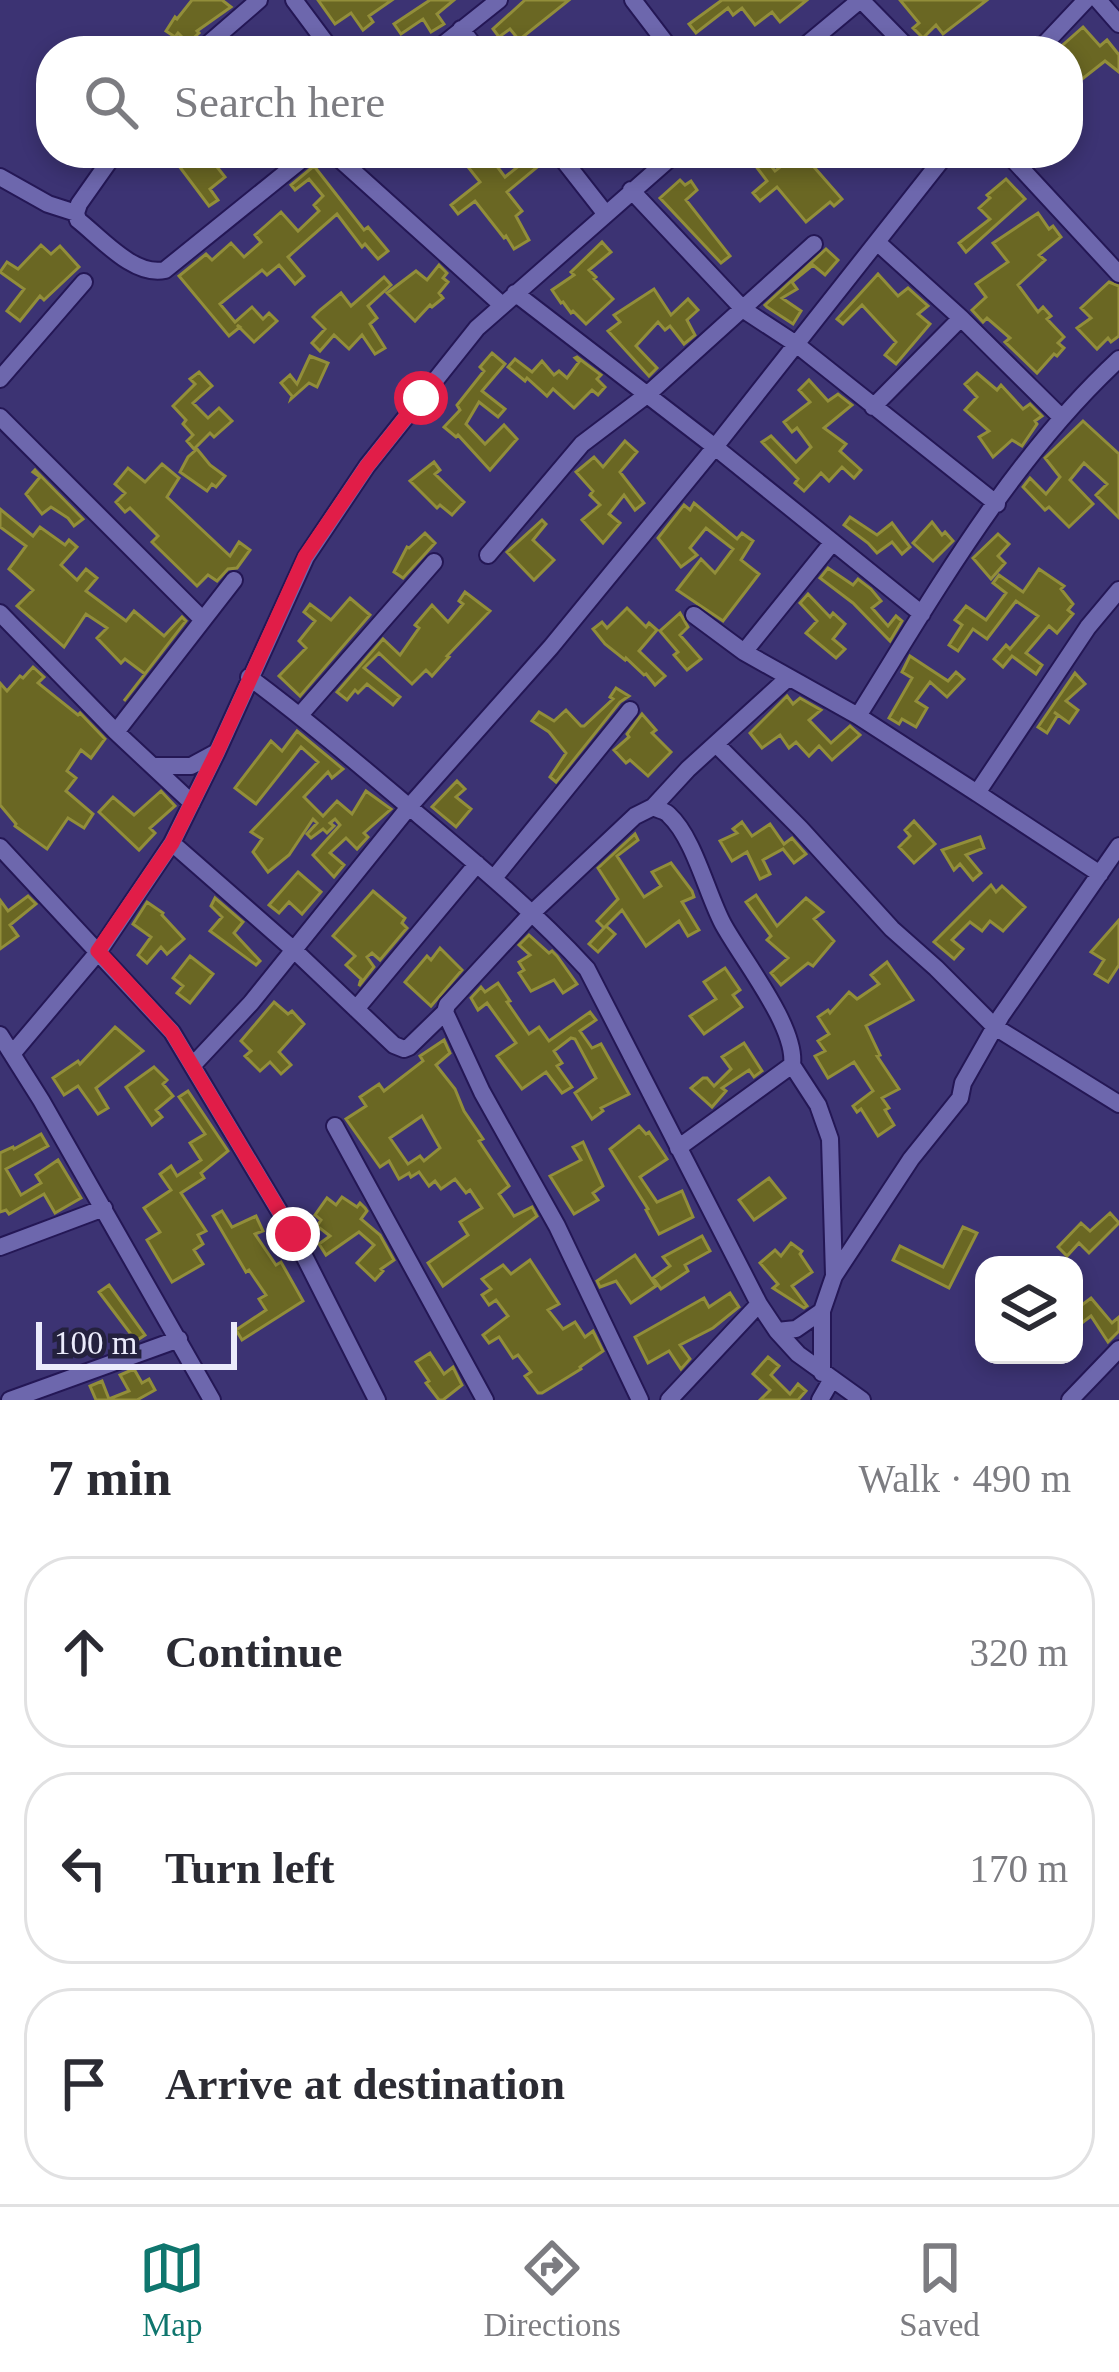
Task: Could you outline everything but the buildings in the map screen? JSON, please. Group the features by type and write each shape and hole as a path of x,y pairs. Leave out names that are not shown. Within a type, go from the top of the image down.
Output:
{"street":[{"path":"217,36 259,0"},
{"path":"295,0 321,36"},
{"path":"453,36 499,0"},
{"path":"633,0 661,36"},
{"path":"817,36 861,0 896,36"},
{"path":"1052,36 1086,0"},
{"path":"1098,0 1119,25"},
{"path":"461,29 466,36"},
{"path":"104,168 79,204 78,220 134,265 152,273 166,270 292,168"},
{"path":"351,168 509,299 647,394 922,614"},
{"path":"570,168 605,213"},
{"path":"12,1054 98,951 172,843 305,557 367,466 477,328 658,168"},
{"path":"193,1065 251,1003 410,807 572,622 936,168"},
{"path":"1021,168 1119,274"},
{"path":"0,177 48,204 76,213"},
{"path":"631,190 744,310 796,344 997,504"},
{"path":"878,243 1062,418"},
{"path":"488,556 581,444 647,394 814,244"},
{"path":"0,379 84,282"},
{"path":"873,407 961,318"},
{"path":"858,716 997,504 1062,418 1119,359"},
{"path":"0,417 202,619"},
{"path":"744,652 832,543"},
{"path":"300,715 434,562"},
{"path":"116,732 234,580"},
{"path":"977,793 1088,626 1119,590"},
{"path":"0,613 192,803"},
{"path":"694,615 744,652 858,716 1100,874"},
{"path":"249,677 494,878 586,969 759,1304 798,1354 862,1400"},
{"path":"172,843 394,1045 409,1048 532,913 635,816 653,807 788,678"},
{"path":"494,878 630,710"},
{"path":"716,744 892,929 995,1027 1119,1104"},
{"path":"153,766 191,766 217,752"},
{"path":"653,807 668,813 688,843 722,921 774,1008 794,1051 793,1065 818,1105 830,1139 834,1276"},
{"path":"820,1400 827,1376 822,1311 834,1276 911,1159 960,1098 963,1083 995,1027 1119,846"},
{"path":"0,847 172,1032 293,1234 377,1400"},
{"path":"356,1009 477,864"},
{"path":"445,1012 482,1091 557,1226 640,1400"},
{"path":"0,1035 212,1400"},
{"path":"678,1148 793,1065"},
{"path":"335,1126 485,1400"},
{"path":"0,1246 104,1208"},
{"path":"669,1400 759,1304"},
{"path":"777,1331 796,1328 822,1311"},
{"path":"10,1400 34,1396 179,1339"},
{"path":"1070,1400 1119,1349"}],"route":[{"path":"293,1234 172,1032 98,951 172,843 305,557 421,398"}]}
